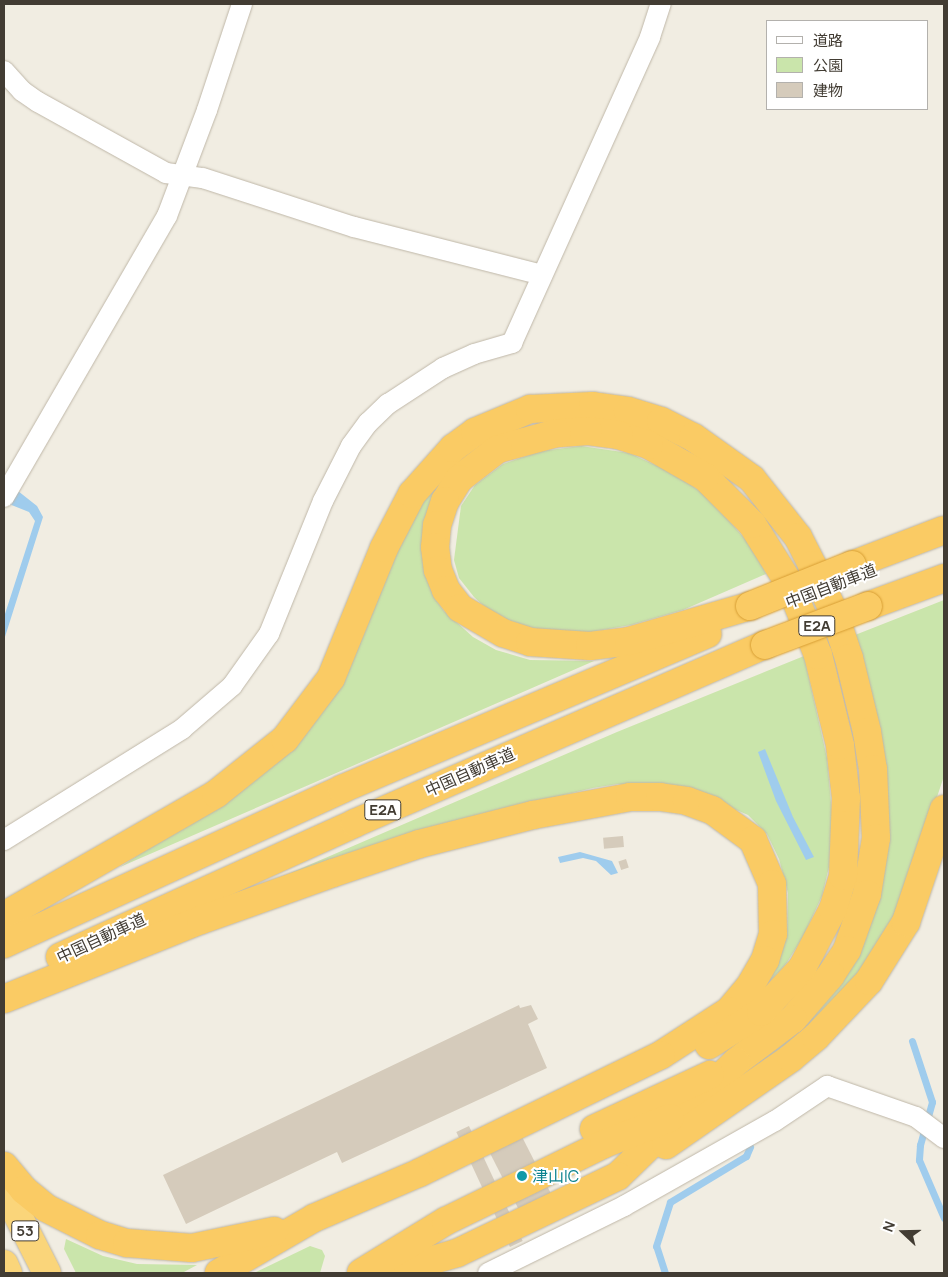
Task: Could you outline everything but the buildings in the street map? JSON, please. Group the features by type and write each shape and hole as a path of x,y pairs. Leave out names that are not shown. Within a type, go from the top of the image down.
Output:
{"highway":[{"path":"4,916 216,794 285,739 331,678 384,548 412,494 452,448 500,419 530,409 594,406 628,411 661,421 723,456 752,479 798,538 833,610 849,658 874,769 876,838 868,894 847,950 831,975 793,1019 736,1062 678,1115 618,1176"},
{"path":"591,1120 738,1029 783,992 820,940 843,876 847,841 840,745 830,697 803,613 772,552 729,498 676,458 626,438 588,431 524,439 498,449 459,479 445,501 437,525 435,547 438,570 451,596 460,608 480,621 530,642 590,646 629,641 752,610"},
{"path":"854,571 944,530"},
{"name":"中国自動車道","path":"4,944 503,718 752,610 854,571 944,542"},
{"name":"中国自動車道","path":"4,983 355,823 765,646 944,578"},
{"path":"4,999 201,920 418,844 598,801 660,797 687,801 712,810 753,840 772,884 775,908 773,934 765,960 750,986 729,1012 661,1055 420,1173 314,1218 261,1235 208,1246 159,1248 127,1243 100,1235 46,1208 24,1190 4,1166"},
{"path":"388,1273 456,1253 618,1176 757,1083 822,1032 869,981 889,952 921,886 944,809"},
{"path":"591,1120 661,1055 738,1029"},
{"path":"340,1273 429,1201 591,1120 736,1062"},
{"path":"361,1273 446,1221 604,1144 757,1083"},
{"path":"591,1120 678,1115"},
{"path":"370,1273 611,1160 678,1115"},
{"name":"53","path":"4,1188 46,1273"},
{"path":"225,1270 314,1218 429,1201"},
{"path":"225,1270 342,1220 429,1201"},
{"path":"356,1273 429,1201"},
{"name":"53","path":"4,1264 8,1273"}],"street":[{"path":"4,497 168,216 242,4"},
{"path":"4,840 182,729 232,686 269,634 323,501 351,446 368,423 388,404 443,368 474,354 512,343 650,37 661,4"},
{"path":"4,71 22,91 38,102 166,173 203,178 354,227 542,275"},
{"path":"488,1273 624,1206 775,1121 827,1086 916,1117 944,1138"}],"green space":[{"path":"581,446 629,453 675,474 701,492 729,521 754,549 766,574 683,610 631,625 579,634 547,633 495,616 474,597 459,578 454,560 461,506 475,485 503,464 541,451"},
{"path":"442,478 429,511 425,572 434,597 444,611 473,637 496,650 530,660 594,661 120,867 272,767 412,513"},
{"path":"944,600 944,776 902,902 853,986 805,1031 748,1071 801,1024 876,897 855,635"},
{"path":"804,656 827,758 832,813 829,867 822,896 803,937 786,964 767,985 787,933 788,893 779,859 767,834 748,815 695,792 618,784 593,788 526,804 244,893 617,732"},
{"path":"66,1239 103,1256 137,1264 197,1265 182,1273 76,1273 64,1249"},
{"path":"310,1246 322,1250 325,1256 320,1273 254,1273"}],"water":[{"path":"18,491 37,506 43,517 4,640 4,617 35,521 29,512 4,502"},
{"path":"765,749 793,817 814,857 806,860 776,801 758,752"},
{"path":"580,852 612,861 618,873 611,875 596,861 583,858 560,863 558,857"}],"waterway":[{"path":"912,1041 932,1102 920,1145 919,1160 944,1218"},
{"path":"665,1273 656,1246 670,1202 746,1156 750,1147"}],"place":[{"name":"津山IC","path":"522,1176"}]}
